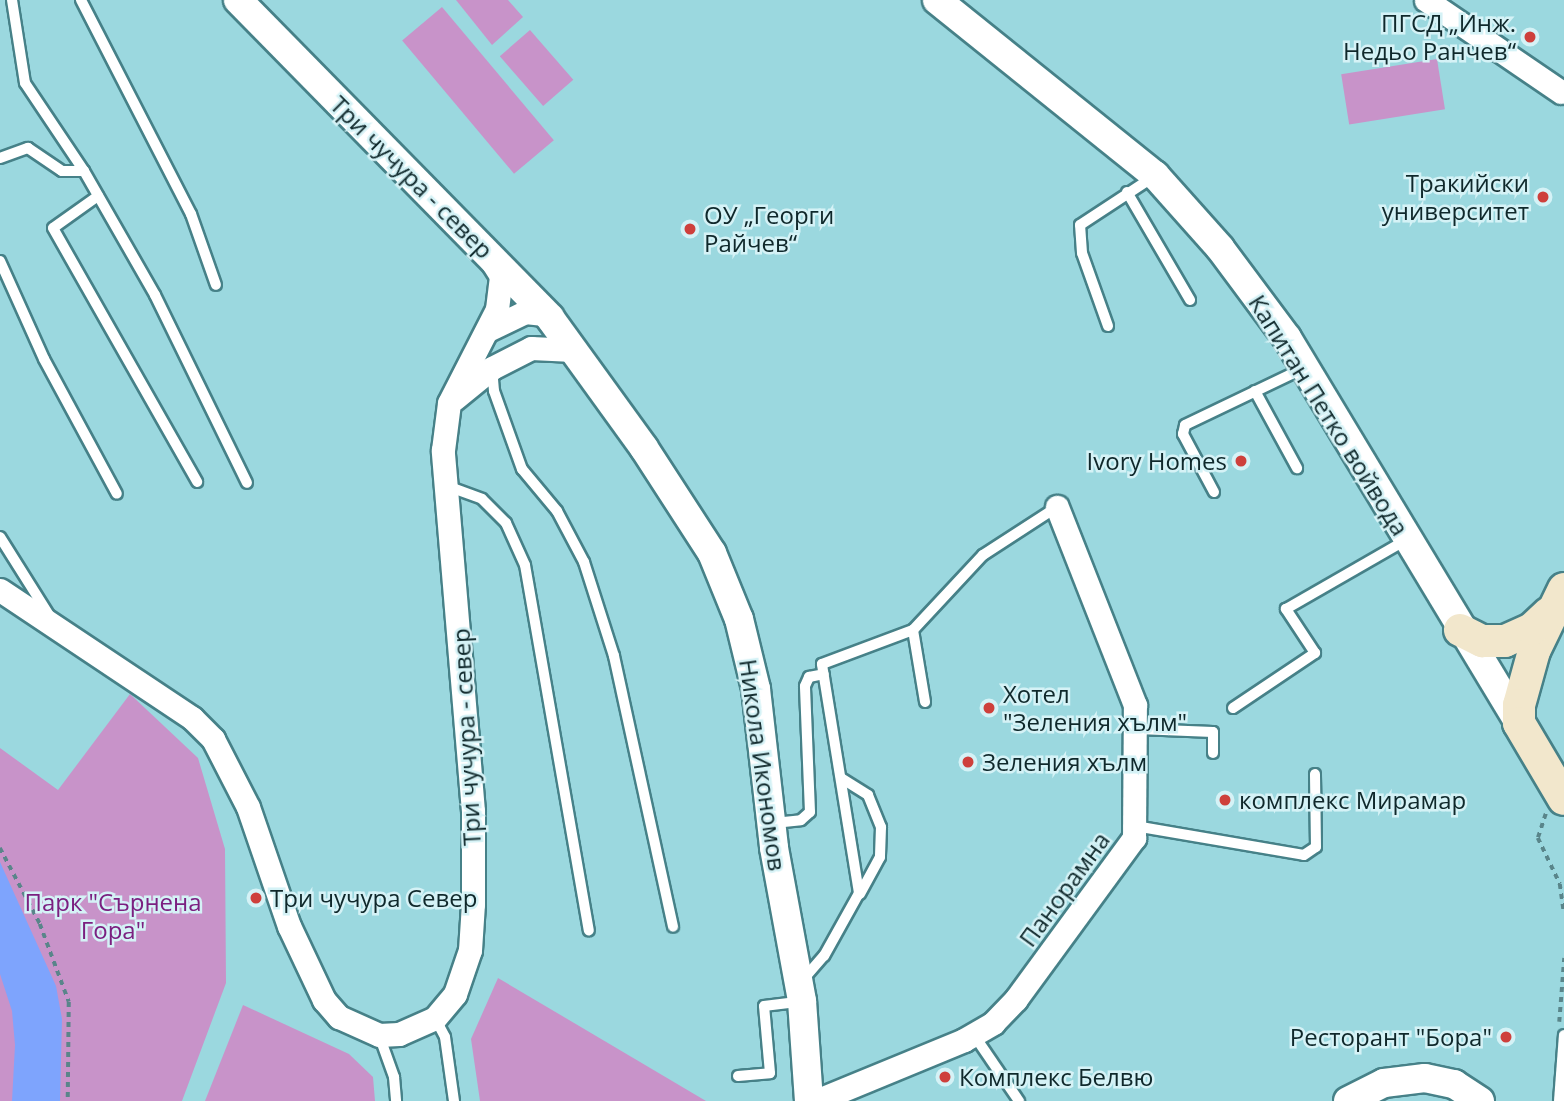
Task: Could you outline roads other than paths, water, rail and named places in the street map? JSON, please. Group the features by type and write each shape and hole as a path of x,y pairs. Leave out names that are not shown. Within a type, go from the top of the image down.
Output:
{"main road":[{"path":"1460,630 1482,641 1513,640 1558,599"},
{"path":"1519,723 1522,691 1558,599"},
{"name":"Капитан Петко войвода","path":"1519,723 1559,792"}],"street":[{"name":"Три чучура - север","path":"239,0 486,250 550,318 573,350"},
{"name":"Капитан Петко войвода","path":"937,0 1155,176 1220,248 1305,368 1460,630 1519,723"},
{"path":"1426,0 1560,92"},
{"path":"449,403 488,330 501,284 486,250"},
{"path":"449,403 492,368 548,336 550,318 525,312 488,330"},
{"path":"531,348 573,350"},
{"name":"Никола Икономов","path":"573,350 700,532 732,597 756,689 771,823 801,993 809,1101"},
{"name":"Три чучура - север","path":"379,1035 399,1034 435,1018 455,994 470,950 473,904 472,798 444,486 449,403"},
{"name":"Панорамна","path":"816,1101 974,1035 993,1023 1016,999 1128,851 1135,826 1138,729 1135,705 1057,507"},
{"path":"0,590 192,718 213,739 248,807 289,926 324,1000 339,1017 379,1035"},
{"path":"1348,1101 1384,1083 1415,1078 1445,1080 1464,1097"}],"lane":[{"path":"12,0 25,83 84,171 155,295 247,483"},
{"path":"81,0 191,214 216,285"},
{"path":"0,158 28,148 62,171 84,171"},
{"path":"1108,326 1078,234 1088,216 1155,176"},
{"path":"1127,192 1190,300"},
{"path":"98,196 53,228 197,482"},
{"path":"0,261 44,359 117,494"},
{"path":"492,368 494,391 522,469 557,512 584,562 614,656 673,927"},
{"path":"1214,492 1183,429 1305,368"},
{"path":"1255,391 1297,468"},
{"path":"444,486 482,499 506,523 525,565 589,930"},
{"path":"859,897 856,855 822,664 913,630 983,555 1057,507"},
{"path":"0,537 56,626"},
{"path":"1233,708 1315,653 1286,609 1406,540"},
{"path":"913,630 925,702"},
{"path":"771,823 802,820 810,812 804,686 809,677 824,674"},
{"path":"1138,729 1213,732 1213,753"},
{"path":"1135,826 1288,855 1310,854 1317,842 1315,774"},
{"path":"738,1076 771,1073 764,1006 801,993 880,857 881,827 868,795 841,778"},
{"path":"435,1018 445,1037 454,1101"},
{"path":"379,1035 394,1077 396,1101"},
{"path":"974,1035 1019,1101"},
{"path":"1559,1101 1564,1035"}],"water":[{"path":"0,862 56,986 62,1019 60,1101 12,1101 15,1045 12,1011 0,974"}],"place":[{"name":"ПГСД „Инж. Недьо Ранчев“","path":"1530,37"},
{"name":"Тракийски университет","path":"1543,197"},
{"name":"ОУ „Георги Райчев“","path":"690,229"},
{"name":"Ivory Homes","path":"1241,461"},
{"name":"Хотел \"Зеления хълм\"","path":"989,708"},
{"name":"Зеления хълм","path":"968,762"},
{"name":"комплекс Мирамар","path":"1225,800"},
{"name":"Три чучура Север","path":"256,898"},
{"name":"Ресторант \"Бора\"","path":"1506,1037"},
{"name":"Комплекс Белвю","path":"945,1077"}],"park label":[{"name":"Парк \"Сърнена Гора\"","path":"113,916"}]}
